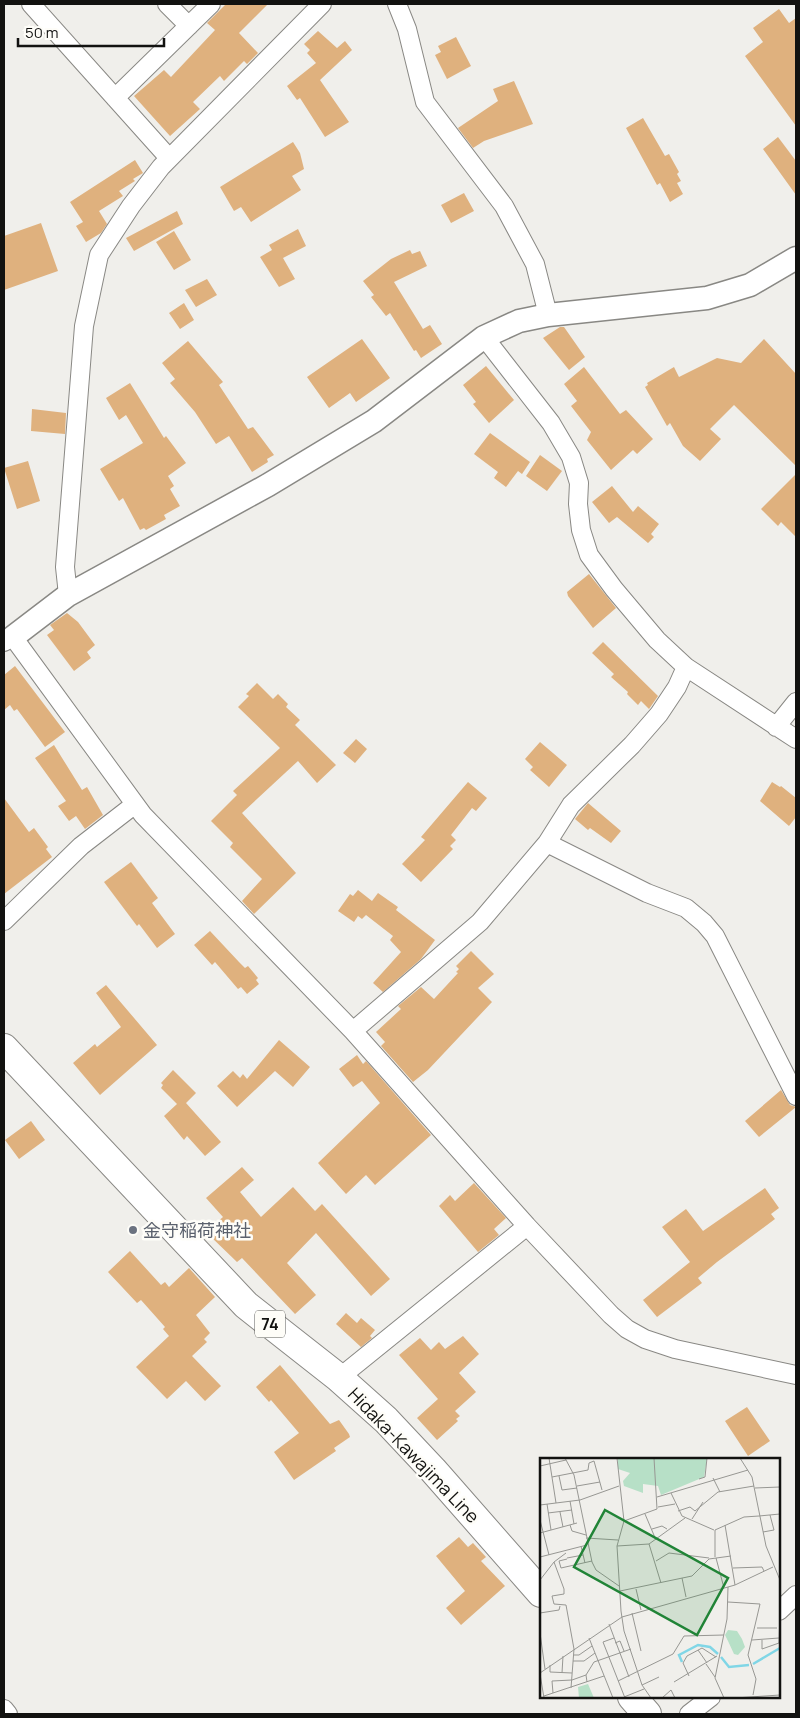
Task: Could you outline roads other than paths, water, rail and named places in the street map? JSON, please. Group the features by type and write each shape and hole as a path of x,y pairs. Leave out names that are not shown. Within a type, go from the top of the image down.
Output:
{"main road":[{"name":"Hidaka-Kawajima Line","path":"4,1048 246,1305 339,1378 386,1420 427,1463 540,1592"},
{"path":"633,1698 647,1714"}],"street":[{"path":"31,4 169,158"},
{"path":"167,4 189,26"},
{"path":"115,98 212,4"},
{"path":"397,4 407,29 425,102 504,206 535,264 548,314"},
{"path":"68,595 65,567 84,326 99,255 131,206 169,158 317,5"},
{"path":"793,265 750,286 708,298 548,314 519,321 484,338 374,421 268,485 68,595 8,639 134,805 353,1032 527,1226 611,1316 627,1329 646,1339 674,1349 796,1375"},
{"path":"484,338 551,423 571,458 579,483 580,530 589,555 657,640 686,667 796,739"},
{"path":"353,1032 480,922 547,843 570,805 632,745 659,714 677,687 686,667"},
{"path":"776,727 796,702"},
{"path":"4,921 82,846 134,805"},
{"path":"547,843 647,893 686,908 704,923 715,936 796,1096"},
{"path":"339,1378 527,1226"},
{"path":"780,1610 796,1595"},
{"path":"689,1714 710,1698"},
{"path":"4,1709 8,1714"}],"place":[{"name":"金守稲荷神社","path":"133,1230"}]}
